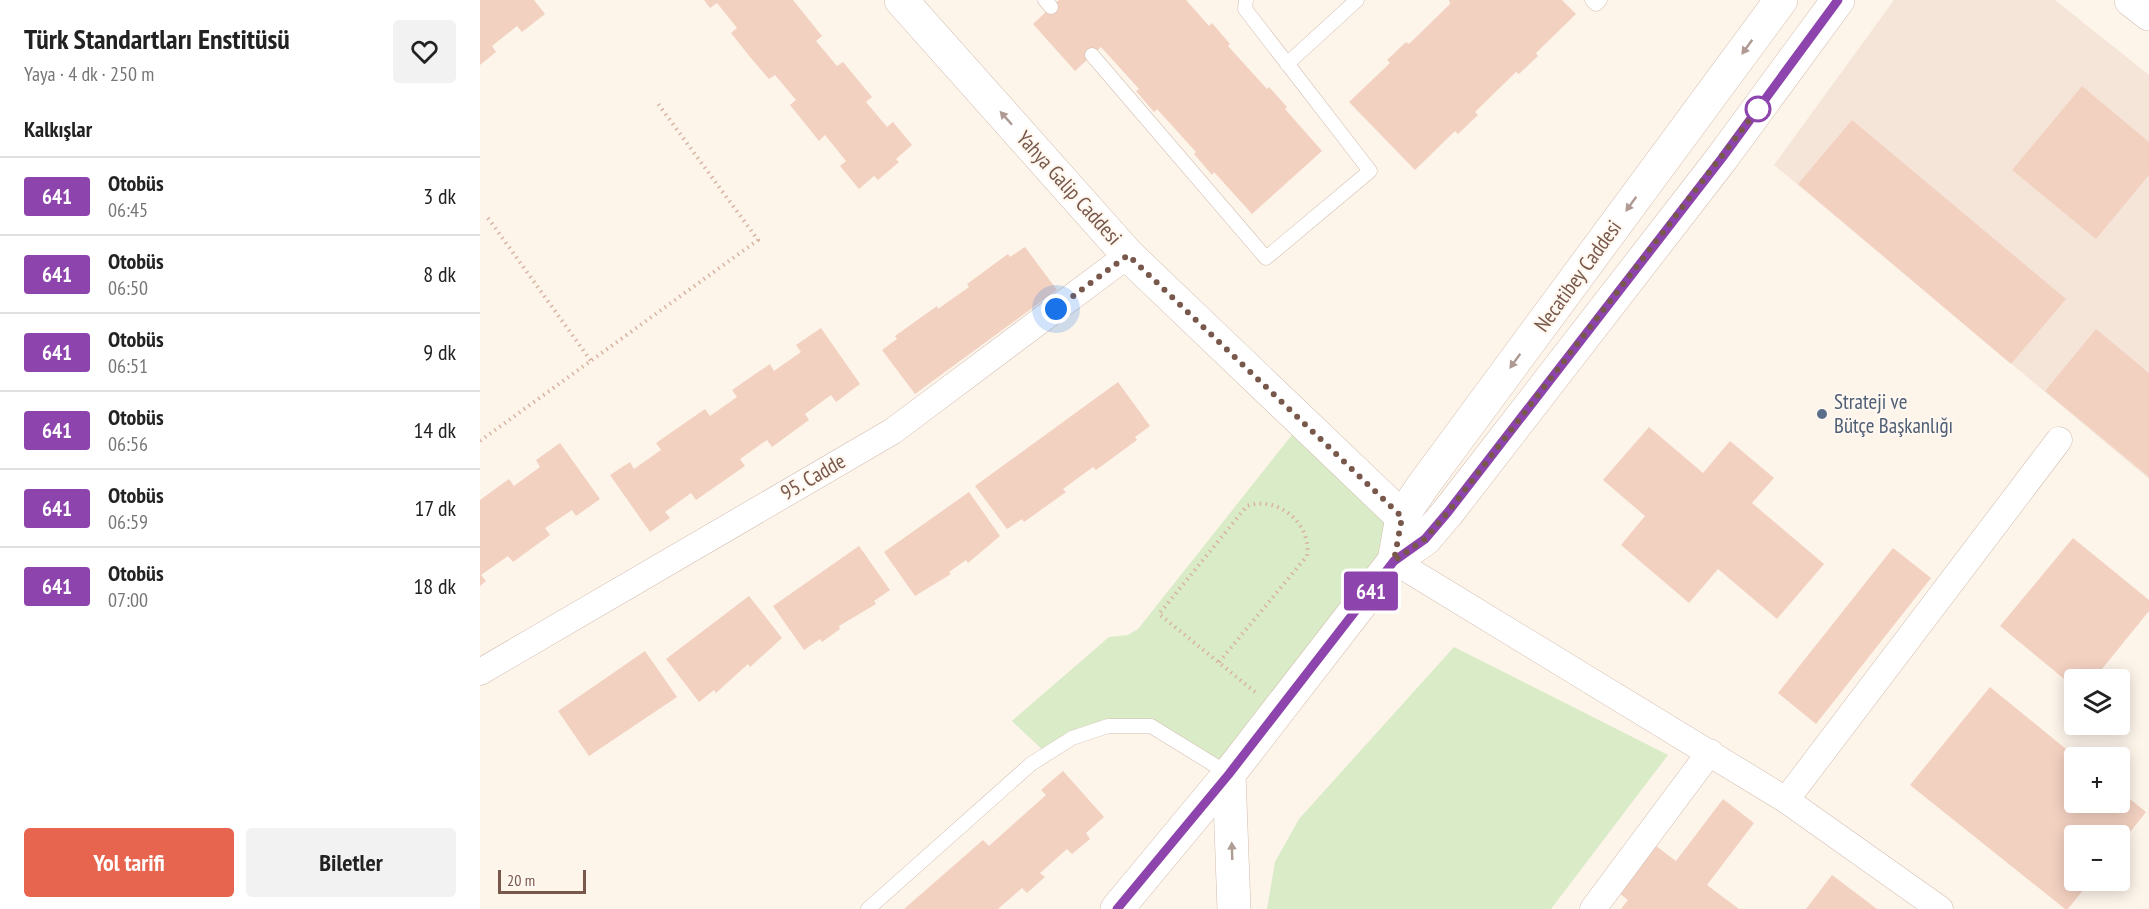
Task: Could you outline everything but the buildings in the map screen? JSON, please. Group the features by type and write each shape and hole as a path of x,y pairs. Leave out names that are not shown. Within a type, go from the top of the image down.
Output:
{"main road":[{"name":"Yahya Galip Caddesi","path":"901,0 1128,255 1402,517"},
{"name":"Necatibey Caddesi","path":"1394,561 1402,517 1422,487 1781,0"},
{"name":"Necatibey Caddesi","path":"1117,909 1229,774 1394,561 1425,539 1448,512 1722,158 1838,0"},
{"path":"2131,0 2149,14"},
{"path":"1229,774 1234,909"}],"street":[{"name":"95. Cadde","path":"480,672 893,431 1128,255"},
{"path":"1786,800 2059,440"},
{"path":"1394,561 1786,800 1940,909"},
{"path":"1593,909 1710,752"}],"lane":[{"path":"1092,55 1266,258 1370,171 1245,9 1246,0"},
{"path":"1287,64 1357,0"},
{"path":"1592,0 1596,4 1600,0"},
{"path":"868,909 1031,764 1072,738 1108,726 1151,726 1229,774"}],"path":[{"path":"480,441 758,240 656,101"},
{"path":"488,218 591,361"},
{"path":"1219,662 1306,556 1308,543 1300,524 1281,509 1270,504 1258,502 1247,506 1159,614 1278,711"}],"shaded area":[{"path":"1894,0 2055,0 2149,75 2149,479 1774,165"}],"green space":[{"path":"1303,421 1402,517 1394,561 1229,774 1151,726 1108,726 1047,754 1012,721 1109,637 1128,635 1138,629"},
{"path":"1454,647 1668,755 1551,909 1267,909 1275,862 1299,819"}],"bus line":[{"name":"641","path":"1117,909 1229,774 1394,561 1425,539 1448,512 1722,158 1838,0"}],"place":[{"name":"Strateji ve Bütçe Başkanlığı","path":"1822,414"}],"route":[{"path":"1056,309 1128,255 1402,517 1394,561 1425,539 1448,512 1761,105 1758,109"}]}
